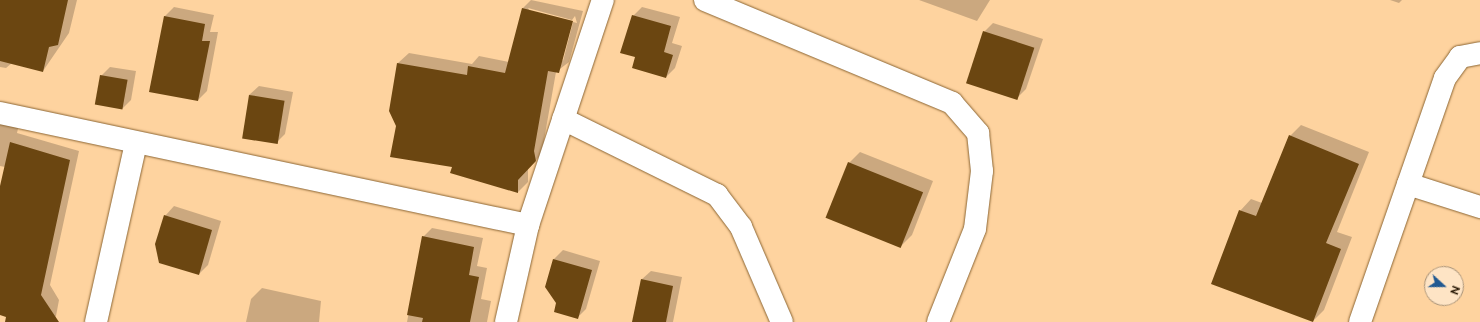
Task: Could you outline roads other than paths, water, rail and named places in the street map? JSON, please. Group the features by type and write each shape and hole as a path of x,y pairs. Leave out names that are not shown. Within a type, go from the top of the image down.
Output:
{"street":[{"path":"506,322 528,224 603,0"},
{"path":"705,0 952,103 978,133 982,171 975,229 938,322"},
{"path":"1360,322 1445,78 1460,57 1480,52"},
{"path":"0,113 136,143 528,224"},
{"path":"563,119 717,195 741,227 782,322"},
{"path":"96,322 136,143"},
{"path":"1408,184 1480,207"}]}
